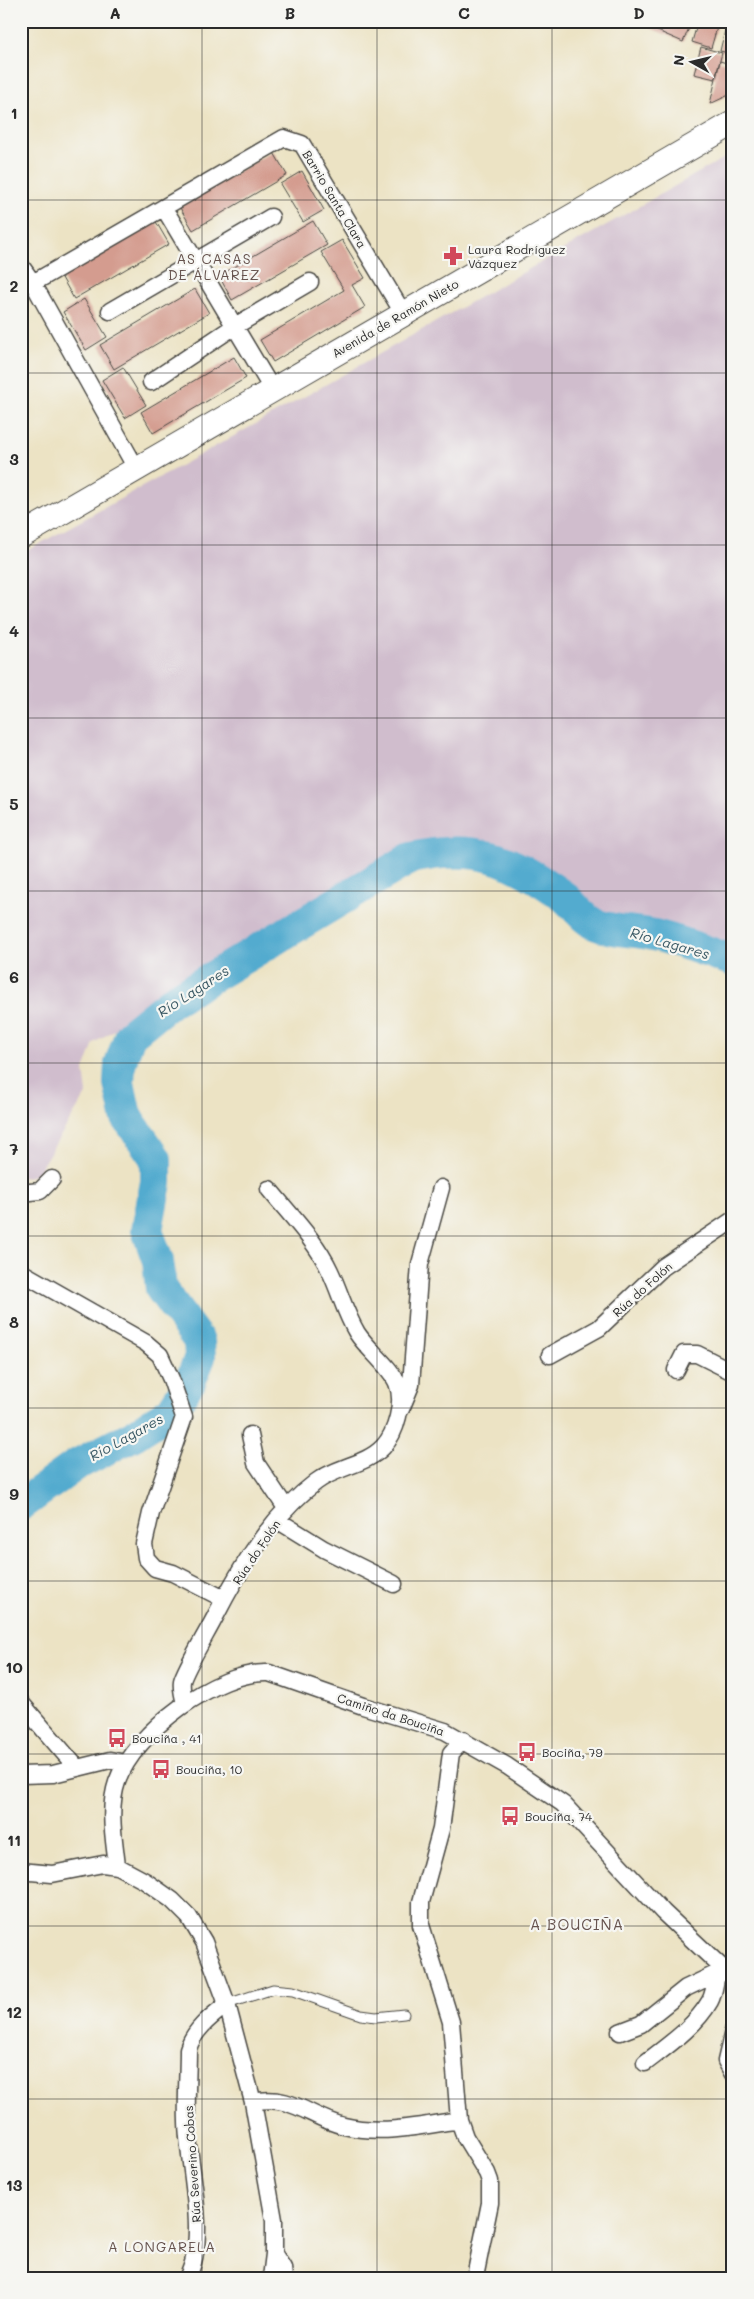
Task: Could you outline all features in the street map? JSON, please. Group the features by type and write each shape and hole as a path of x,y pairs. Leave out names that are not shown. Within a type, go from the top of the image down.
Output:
{"main road":[{"name":"Avenida de Ramón Nieto","path":"21,536 733,123"}],"street":[{"name":"Barrio Santa Clara","path":"33,282 284,138 302,144 403,313"},
{"path":"164,208 272,389"},
{"path":"110,312 271,217"},
{"path":"21,266 33,282 137,470"},
{"path":"151,382 235,326 310,282"},
{"path":"21,1193 40,1190 52,1179"},
{"name":"Rúa do Folón","path":"185,1703 182,1680 224,1599 257,1545 281,1514 317,1481 370,1456 382,1448 392,1433 411,1385 420,1264 441,1188"},
{"name":"Rúa do Folón","path":"269,1189 316,1248 330,1271 344,1308 357,1332 397,1384 400,1398 398,1418"},
{"name":"Rúa do Folón","path":"550,1356 599,1328 663,1267 733,1220"},
{"path":"21,1272 146,1343 160,1355 171,1379 184,1417 151,1513 144,1544 146,1558 155,1568 173,1573 224,1599"},
{"path":"676,1370 684,1354 697,1354 733,1372"},
{"path":"250,1435 256,1463 281,1514 324,1549 394,1584"},
{"name":"Camiño da Bouciña","path":"117,1866 112,1804 117,1782 126,1763 140,1744 171,1713 185,1703 236,1678 254,1672 269,1673 363,1706 446,1731 507,1766 563,1804 663,1912 725,1974"},
{"path":"21,1703 77,1768"},
{"path":"463,1740 450,1753 441,1829 421,1902 421,1925 451,2022 459,2120 465,2137 490,2181 490,2202 475,2277"},
{"path":"21,1775 53,1774 110,1760 126,1763"},
{"path":"21,1871 52,1874 103,1864 117,1866 145,1881 172,1900 190,1917 204,1942 227,2004 252,2102 274,2220 274,2254 271,2278"},
{"path":"620,2032 641,2024 686,1988 725,1974"},
{"path":"645,2063 673,2041 705,2007 725,1974"},
{"name":"Rúa Severino Cobas","path":"187,2278 194,2266 197,2221 196,2191 187,2123 188,2048 191,2038 227,2004"},
{"path":"733,2031 726,2060 733,2074"},
{"path":"252,2102 269,2098 284,2100 342,2126 361,2129 385,2130 459,2120"},
{"path":"274,2254 283,2268 284,2278"}],"lane":[{"name":"Rúa Severino Cobas","path":"227,2004 273,1989 293,1991 361,2015 376,2017 404,2014"}],"shaded area":[{"path":"733,153 733,956 688,941 642,929 602,923 574,896 504,852 489,847 447,843 415,848 198,976 94,1043 84,1070 87,1093 36,1175 21,1178 21,554 281,410"}],"building":[{"path":"648,21 692,21 683,42 646,26"},
{"path":"698,21 718,24 711,48 692,42"},
{"path":"726,26 733,27 733,54 720,51"},
{"path":"701,47 722,53 715,79 694,74"},
{"path":"720,61 733,65 731,94 710,104"},
{"path":"273,151 287,175 193,230 179,206"},
{"path":"302,171 324,210 303,222 280,184"},
{"path":"155,220 169,244 74,299 61,276"},
{"path":"313,221 327,245 232,300 219,276"},
{"path":"342,240 365,278 352,285 365,307 273,362 260,340 344,290 321,252"},
{"path":"195,289 209,313 114,369 100,345"},
{"path":"84,299 107,337 86,350 63,312"},
{"path":"234,357 246,378 153,433 141,412"},
{"path":"123,367 146,405 125,418 102,380"}],"waterway":[{"name":"Río Lagares","path":"21,1505 76,1465 134,1435 171,1411 190,1382 200,1357 199,1341 161,1289 158,1261 147,1230 156,1182 156,1159 126,1116 119,1083 120,1064 130,1035 172,1001 411,858 454,852 474,853 509,863 563,896 583,916 597,925 609,929 660,936 733,961"}],"place":[{"name":"Laura Rodríguez Vázquez","path":"453,256"},
{"name":"Bouciña , 41","path":"117,1738"},
{"name":"Bociña, 79","path":"527,1752"},
{"name":"Bouciña, 10","path":"161,1769"},
{"name":"Bouciña, 74","path":"510,1816"}],"district":[{"name":"AS CASAS DE ÁLVAREZ","path":"214,266"},
{"name":"A BOUCIÑA","path":"577,1924"},
{"name":"A LONGARELA","path":"162,2246"}]}
